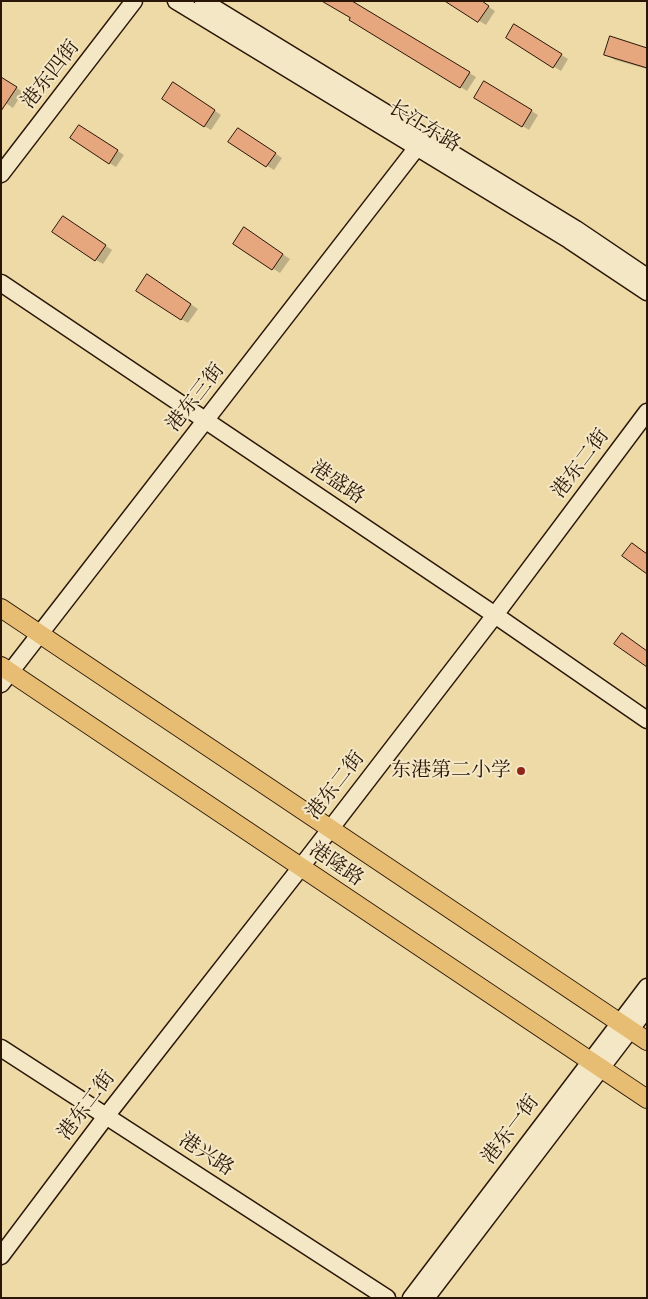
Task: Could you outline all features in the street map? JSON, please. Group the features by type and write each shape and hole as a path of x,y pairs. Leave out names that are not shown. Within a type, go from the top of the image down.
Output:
{"main road":[{"name":"港东四街","path":"1,174 134,1"},
{"name":"长江东路","path":"176,1 576,229 647,277"},
{"name":"长江东路","path":"202,1 421,142 647,292"},
{"name":"港东三街","path":"4,674 40,634 421,142"},
{"name":"港盛路","path":"1,283 495,615 647,720"},
{"name":"港东二街","path":"1,1256 106,1115 301,867 495,615 647,412"},
{"name":"港隆路","path":"1,608 647,1041"},
{"name":"港隆路","path":"4,674 301,867 647,1099"},
{"name":"港东一街","path":"410,1298 625,1026 647,988"},
{"name":"港东一街","path":"625,1026 647,1008"},
{"name":"港兴路","path":"1,1048 387,1298"},
{"name":"港东一街","path":"426,1298 595,1065"}],"building":[{"path":"322,1 352,1 470,72 460,88 349,20 350,18"},
{"path":"445,1 482,1 489,6 478,22"},
{"path":"514,24 562,54 553,68 506,38"},
{"path":"610,36 647,48 647,68 604,55"},
{"path":"1,77 17,87 1,111"},
{"path":"484,81 532,110 522,127 474,98"},
{"path":"173,82 215,110 204,127 162,99"},
{"path":"79,125 118,150 109,164 70,138"},
{"path":"238,128 276,153 266,167 228,142"},
{"path":"63,216 106,245 95,261 52,232"},
{"path":"244,227 283,254 272,270 233,244"},
{"path":"147,274 191,304 181,320 136,291"},
{"path":"632,543 647,554 647,574 622,556"},
{"path":"622,633 647,651 647,667 614,644"}],"place":[{"name":"东港第二小学","path":"521,771"}]}
